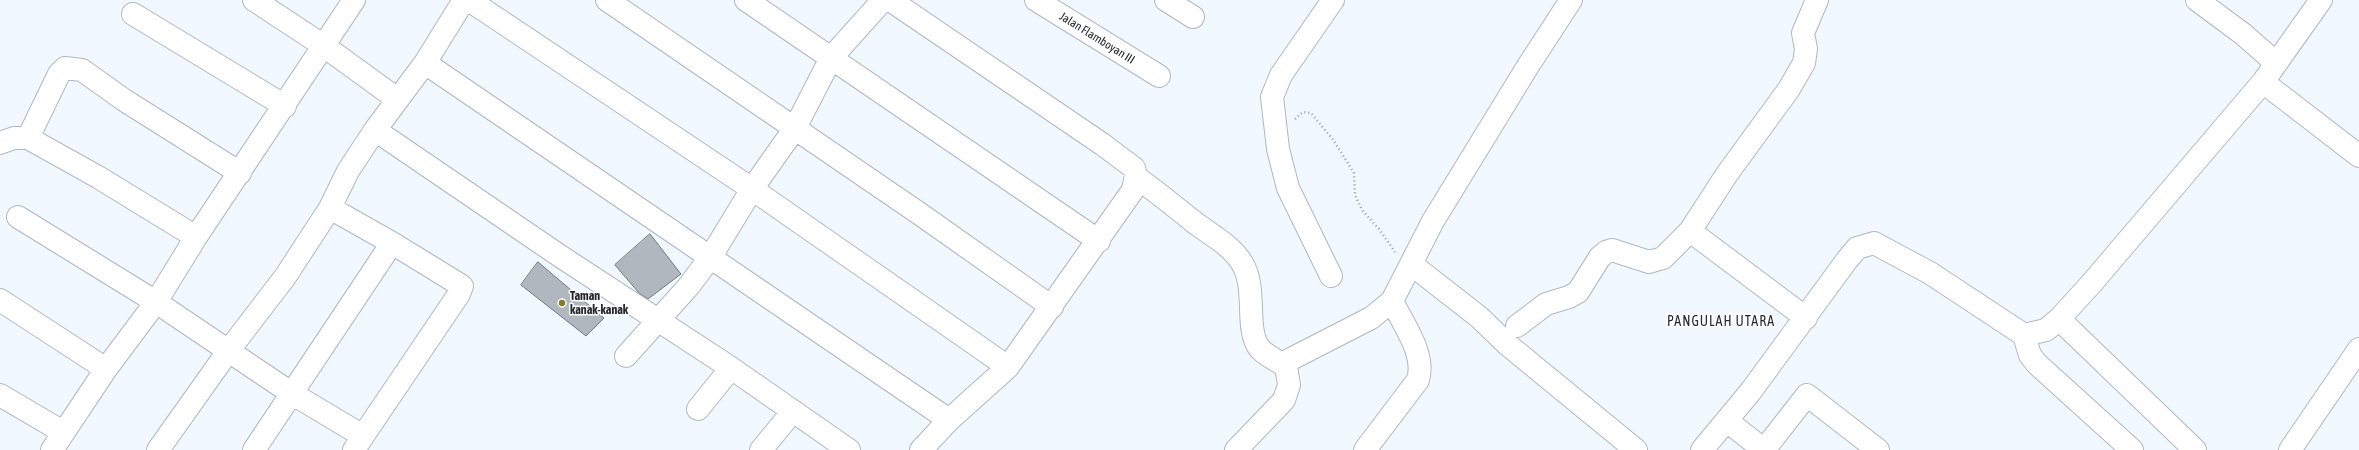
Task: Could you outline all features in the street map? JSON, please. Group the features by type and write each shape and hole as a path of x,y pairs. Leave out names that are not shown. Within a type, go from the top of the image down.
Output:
{"street":[{"path":"254,0 324,46 397,99"},
{"path":"52,450 106,369 156,302 196,237 285,106 354,0"},
{"path":"158,450 229,350 285,277 330,208 348,171 397,99 425,63 464,0"},
{"path":"469,0 752,189 1008,367"},
{"path":"607,0 795,128 1052,307"},
{"path":"746,0 1099,241"},
{"path":"626,356 660,320 710,258 752,189 795,128 831,58 883,0"},
{"path":"890,0 1102,144 1134,168 1136,178 1132,190 1099,241 1008,367 949,420 921,450"},
{"name":"Jalan Flamboyan III","path":"1036,0 1159,76"},
{"path":"1166,0 1194,17"},
{"path":"1331,276 1288,188 1276,136 1272,97 1276,86 1332,0"},
{"path":"1236,450 1284,400 1289,385 1286,366 1292,357 1371,318 1392,301 1441,207 1528,66 1571,0"},
{"path":"1517,326 1546,304 1569,297 1578,292 1600,257 1606,252 1612,250 1644,261 1656,262 1663,258 1690,231 1727,174 1781,102 1804,63 1806,49 1803,33 1818,0"},
{"path":"2197,0 2243,34 2276,63"},
{"path":"2024,335 2046,330 2059,319 2208,149 2264,82 2321,0"},
{"path":"133,14 285,106"},
{"path":"425,63 949,420"},
{"path":"28,138 59,74 65,68 74,68 82,70 124,100 240,173"},
{"path":"2264,82 2359,156"},
{"path":"375,130 560,256 660,320 849,450"},
{"path":"0,143 14,138 28,138 98,177 196,237"},
{"path":"1136,178 1161,195 1230,248 1239,258 1246,271 1249,282 1252,326 1257,344 1267,354 1286,366"},
{"path":"18,217 156,302 229,350 359,443 459,294 462,286 392,243 330,208"},
{"path":"1690,231 1806,318"},
{"path":"254,450 392,243"},
{"path":"1702,450 1727,421 1806,318 1857,248 1874,243 1930,273 2024,335 2030,355 2037,364 2132,450"},
{"path":"1411,264 1479,317 1508,345 1636,450"},
{"path":"0,300 106,369"},
{"path":"1364,450 1418,380 1421,372 1419,356 1392,301"},
{"path":"2059,319 2195,450"},
{"path":"2290,450 2359,349"},
{"path":"698,408 731,368"},
{"path":"1727,421 1764,450 1807,395 1878,450"},
{"path":"0,396 64,432"},
{"path":"761,450 794,411"}],"path":[{"path":"1276,136 1303,112 1311,113 1334,141 1354,173 1356,195 1362,210 1382,232 1392,249 1411,264"}],"building":[{"path":"650,234 681,274 648,299 639,293 615,265"},
{"path":"538,262 604,318 586,336 521,285"}],"place":[{"name":"Taman kanak-kanak","path":"562,303"}],"district":[{"name":"PANGULAH UTARA","path":"1721,322"}]}
